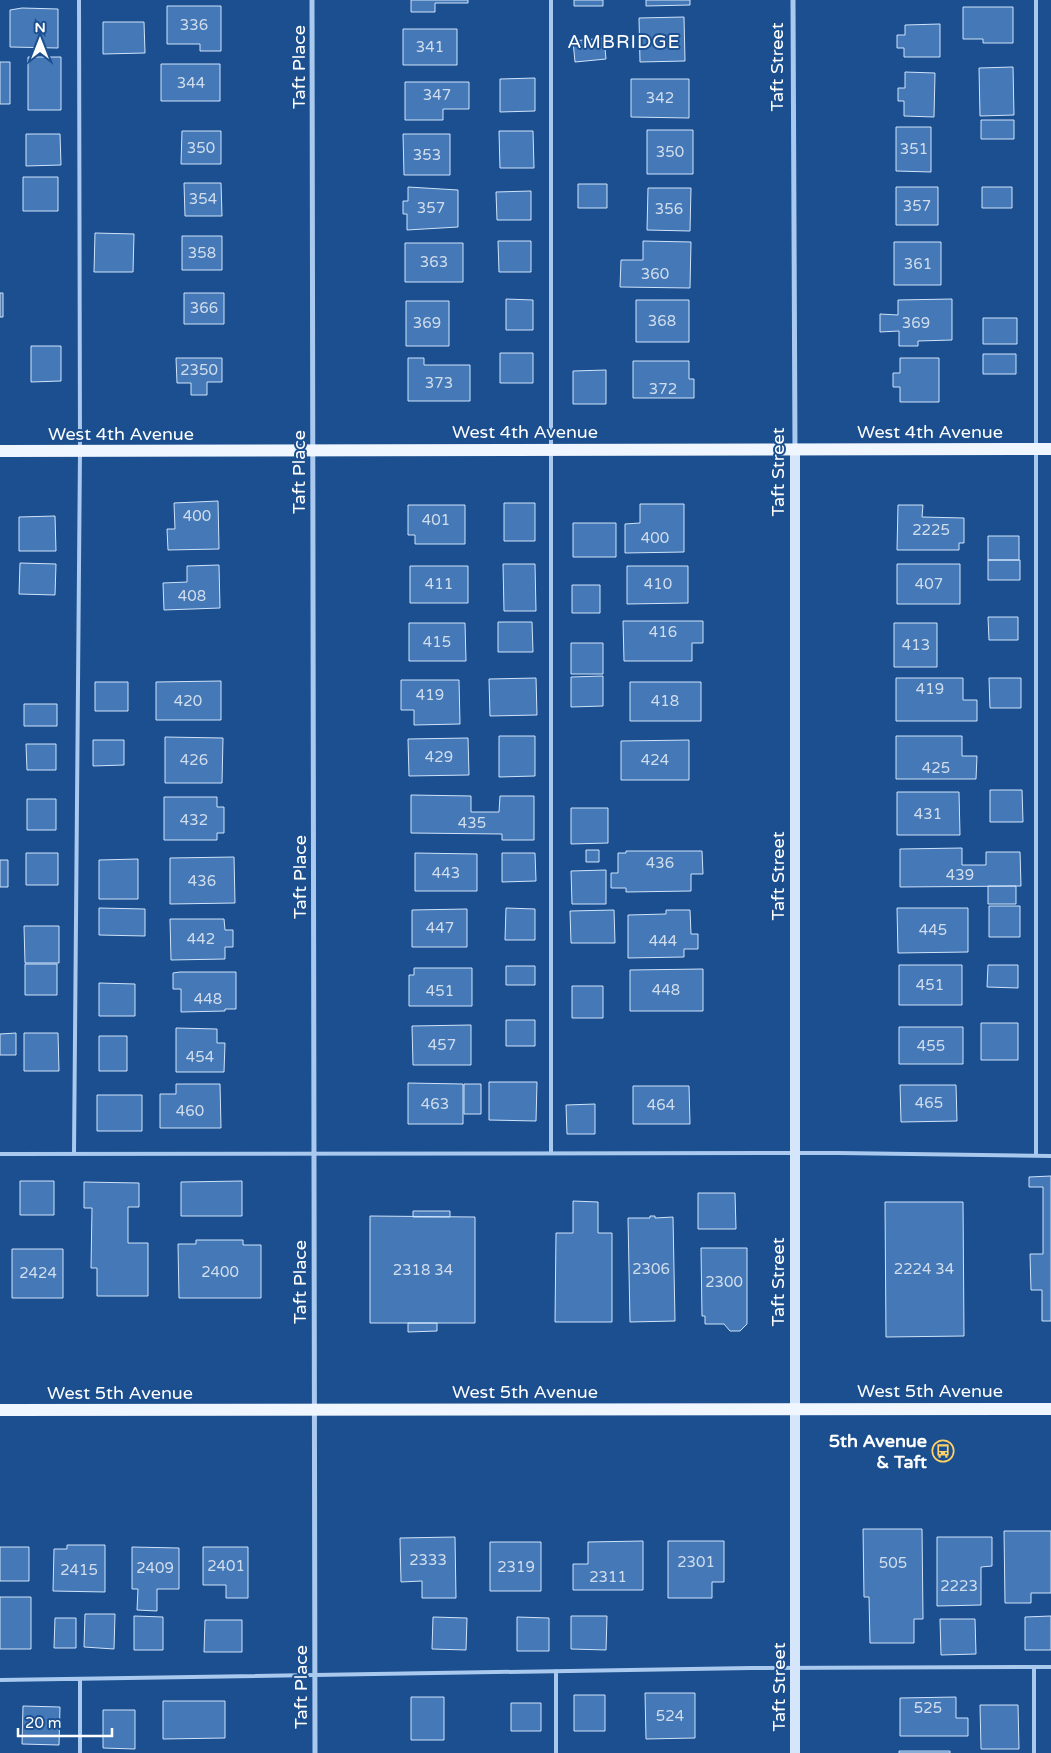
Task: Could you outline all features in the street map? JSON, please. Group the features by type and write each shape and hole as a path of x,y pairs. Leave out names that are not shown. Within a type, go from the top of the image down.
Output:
{"main road":[{"name":"West 4th Avenue","path":"0,451 313,452 551,449 1051,449"},
{"name":"West 5th Avenue","path":"0,1410 1051,1409"}],"street":[{"name":"Taft Place","path":"312,0 315,1753"},
{"name":"Taft Street","path":"793,0 795,1753"}],"lane":[{"path":"74,1154 80,451 79,0"},
{"path":"551,0 551,1154"},
{"path":"1036,0 1036,1156"},
{"path":"0,1154 794,1153 1051,1156"},
{"path":"0,1680 795,1667 1051,1667"},
{"path":"1034,1667 1034,1753"},
{"path":"556,1671 556,1753"},
{"path":"80,1680 80,1753"}],"building":[{"path":"411,0 468,0 468,3 435,3 435,12 411,12"},
{"path":"574,0 603,0 603,6 574,6"},
{"path":"646,0 690,0 690,5 646,6"},
{"path":"167,6 221,6 221,51 200,51 200,44 167,44"},
{"path":"963,7 1013,7 1013,43 983,43 983,39 963,39"},
{"path":"22,8 58,9 58,48 10,47 10,10"},
{"path":"684,17 685,61 640,62 639,18"},
{"path":"103,22 144,22 145,53 103,54"},
{"path":"940,24 940,57 904,57 904,48 897,48 897,35 905,35 905,25"},
{"path":"403,29 457,29 457,65 403,65"},
{"path":"604,38 606,59 575,62 573,41"},
{"path":"28,57 61,57 61,110 28,110"},
{"path":"0,62 10,62 10,104 0,104"},
{"path":"161,64 220,64 220,101 161,101"},
{"path":"1013,67 1014,115 980,116 979,68"},
{"path":"905,72 935,73 934,117 904,116 904,101 898,101 898,88 905,88"},
{"path":"535,78 535,111 500,112 500,79"},
{"path":"631,79 689,79 689,118 631,117"},
{"path":"405,82 469,82 469,109 443,109 443,120 405,120"},
{"path":"981,120 1014,120 1014,139 981,139"},
{"path":"896,127 931,127 931,172 896,171"},
{"path":"647,130 693,130 693,174 647,174"},
{"path":"182,131 221,131 221,164 181,164"},
{"path":"499,131 533,131 534,168 500,168"},
{"path":"26,134 60,134 61,165 26,166"},
{"path":"403,134 450,134 450,175 404,175"},
{"path":"23,177 58,177 58,211 23,211"},
{"path":"184,183 221,183 222,216 185,216"},
{"path":"578,184 607,184 607,208 578,208"},
{"path":"408,187 458,190 458,227 407,230 407,214 403,214 403,201 408,201"},
{"path":"896,187 938,187 938,225 896,225"},
{"path":"982,187 1012,187 1012,208 982,208"},
{"path":"648,188 691,188 690,231 647,230"},
{"path":"531,191 531,220 497,220 496,192"},
{"path":"95,233 134,234 133,272 94,272"},
{"path":"182,236 222,236 222,270 182,270"},
{"path":"498,241 531,241 531,272 499,272"},
{"path":"643,241 691,242 690,288 620,287 621,260 643,260"},
{"path":"894,242 941,242 941,285 894,285"},
{"path":"405,243 463,243 463,282 405,282"},
{"path":"0,293 3,293 3,317 0,317"},
{"path":"184,293 224,293 224,324 184,324"},
{"path":"506,299 533,300 533,330 506,330"},
{"path":"952,299 952,340 918,341 918,346 899,346 899,331 880,332 880,314 898,315 898,300"},
{"path":"636,300 689,300 689,342 636,342"},
{"path":"406,301 449,301 449,346 406,346"},
{"path":"983,318 1017,318 1017,344 983,344"},
{"path":"31,346 61,346 61,381 31,382"},
{"path":"500,353 533,353 533,383 500,383"},
{"path":"983,354 1016,354 1016,374 983,374"},
{"path":"176,358 222,358 222,382 207,382 207,395 191,395 191,383 177,383"},
{"path":"408,358 424,358 424,365 470,365 470,401 408,401"},
{"path":"900,358 939,358 939,402 900,402 900,387 893,387 893,373 900,373"},
{"path":"633,361 689,361 689,379 694,379 694,398 633,398"},
{"path":"606,370 606,404 573,404 573,371"},
{"path":"218,501 219,549 168,550 167,529 175,529 174,503"},
{"path":"504,503 535,503 535,541 504,541"},
{"path":"640,504 684,504 684,552 625,553 625,524 640,523"},
{"path":"408,505 465,505 465,544 415,544 415,535 408,535"},
{"path":"898,505 923,505 922,517 964,518 964,543 959,543 959,550 897,550"},
{"path":"55,516 56,551 19,551 19,517"},
{"path":"573,523 616,523 616,557 573,557"},
{"path":"988,536 1019,536 1019,560 988,560"},
{"path":"988,560 1020,560 1020,580 988,580"},
{"path":"20,563 56,564 55,595 19,594"},
{"path":"503,564 535,564 536,611 504,611"},
{"path":"897,564 960,564 960,604 897,604"},
{"path":"219,565 220,608 164,610 163,583 187,582 187,566"},
{"path":"410,566 468,566 468,603 410,603"},
{"path":"627,566 688,566 688,603 627,604"},
{"path":"572,585 600,585 600,613 572,613"},
{"path":"988,617 1018,617 1018,640 989,640"},
{"path":"623,621 703,621 703,643 692,643 692,661 624,661"},
{"path":"498,622 532,622 533,652 498,652"},
{"path":"409,623 465,623 466,661 409,661"},
{"path":"894,623 937,623 937,667 894,667"},
{"path":"571,643 603,643 603,674 571,674"},
{"path":"603,676 603,706 571,707 571,677"},
{"path":"536,678 537,715 490,716 489,679"},
{"path":"896,678 963,678 963,700 977,700 977,721 896,721"},
{"path":"989,678 1021,678 1021,708 990,708"},
{"path":"401,680 459,680 460,724 414,725 414,710 401,710"},
{"path":"221,681 221,720 156,720 156,682"},
{"path":"95,682 128,682 128,711 95,711"},
{"path":"630,682 701,682 701,721 630,721"},
{"path":"24,704 57,704 57,726 24,726"},
{"path":"499,736 535,736 535,776 499,777"},
{"path":"896,736 962,736 962,756 977,756 976,779 896,779"},
{"path":"165,737 223,738 222,783 165,783"},
{"path":"468,738 469,775 409,776 408,739"},
{"path":"93,740 124,740 124,765 93,766"},
{"path":"689,740 689,780 621,780 621,741"},
{"path":"26,744 56,744 56,770 27,770"},
{"path":"990,790 1022,790 1023,822 990,822"},
{"path":"897,792 959,792 960,835 897,835"},
{"path":"411,795 471,796 471,812 499,812 500,796 534,796 534,840 502,840 502,834 411,833"},
{"path":"164,797 217,797 217,807 224,807 224,833 217,833 217,840 164,840"},
{"path":"27,799 56,799 56,830 27,830"},
{"path":"571,808 608,808 608,843 571,844"},
{"path":"962,848 962,865 986,865 986,852 1020,852 1021,886 900,887 900,849"},
{"path":"586,850 599,850 599,862 586,862"},
{"path":"626,851 702,851 703,874 691,874 691,891 626,892 626,888 611,888 611,873 618,873 618,853 626,853"},
{"path":"26,853 58,853 58,885 26,885"},
{"path":"415,853 477,854 477,891 415,891"},
{"path":"502,853 535,853 536,881 502,882"},
{"path":"234,857 235,903 170,904 170,858"},
{"path":"138,859 138,899 99,899 99,860"},
{"path":"0,860 8,860 8,887 0,887"},
{"path":"606,870 606,904 572,904 571,871"},
{"path":"988,886 1016,886 1016,904 988,904"},
{"path":"989,906 1020,906 1020,937 989,937"},
{"path":"99,908 145,909 145,936 99,935"},
{"path":"506,908 535,909 535,940 505,940"},
{"path":"897,908 968,908 968,952 898,953"},
{"path":"467,909 467,947 412,947 412,910"},
{"path":"614,910 615,943 571,943 570,911"},
{"path":"666,910 690,910 691,934 698,934 698,949 684,949 684,957 628,958 628,915 666,914"},
{"path":"170,919 224,919 225,930 233,930 233,947 225,947 225,959 171,960"},
{"path":"24,926 59,926 59,963 25,963"},
{"path":"25,964 57,964 57,995 25,995"},
{"path":"899,965 962,965 962,1005 899,1005"},
{"path":"988,965 1018,965 1018,988 987,987"},
{"path":"506,966 535,966 535,985 506,985"},
{"path":"414,968 472,968 472,1006 409,1006 409,975 414,975"},
{"path":"703,969 703,1011 630,1011 630,970"},
{"path":"236,972 236,1009 181,1012 181,989 173,989 173,973"},
{"path":"99,983 135,984 135,1016 99,1016"},
{"path":"572,986 603,986 603,1018 572,1018"},
{"path":"506,1020 535,1020 535,1046 506,1046"},
{"path":"981,1023 1018,1023 1018,1060 981,1060"},
{"path":"471,1025 471,1065 413,1065 412,1026"},
{"path":"899,1027 963,1027 963,1064 899,1064"},
{"path":"176,1028 217,1029 217,1043 225,1043 224,1072 176,1072"},
{"path":"16,1033 16,1055 0,1055 0,1034"},
{"path":"24,1033 58,1033 59,1071 24,1071"},
{"path":"99,1036 127,1036 127,1071 99,1071"},
{"path":"489,1082 537,1082 536,1121 489,1120"},
{"path":"408,1083 463,1084 463,1124 408,1124"},
{"path":"176,1084 220,1084 221,1128 160,1128 160,1094 176,1094"},
{"path":"464,1084 481,1084 481,1114 464,1114"},
{"path":"900,1085 956,1085 957,1121 901,1122"},
{"path":"633,1086 689,1086 690,1124 633,1124"},
{"path":"97,1095 142,1095 142,1131 97,1131"},
{"path":"595,1104 595,1134 567,1134 566,1105"},
{"path":"1051,1176 1051,1321 1042,1321 1042,1290 1031,1290 1030,1254 1043,1254 1043,1187 1029,1187 1029,1177"},
{"path":"20,1181 54,1181 54,1215 20,1215"},
{"path":"242,1181 242,1216 181,1216 181,1182"},
{"path":"84,1182 139,1183 139,1207 128,1207 128,1243 148,1243 148,1296 97,1296 97,1268 91,1268 92,1208 84,1208"},
{"path":"698,1193 735,1193 736,1229 698,1229"},
{"path":"573,1201 598,1202 598,1233 612,1233 612,1322 555,1322 556,1233 573,1233"},
{"path":"885,1202 963,1202 964,1336 886,1337"},
{"path":"413,1211 450,1211 450,1217 413,1217"},
{"path":"370,1216 475,1217 475,1323 370,1323"},
{"path":"650,1216 655,1216 655,1218 673,1217 675,1321 630,1322 628,1218 650,1218"},
{"path":"196,1240 243,1240 243,1245 261,1245 261,1298 179,1298 178,1244 196,1244"},
{"path":"701,1248 747,1248 747,1324 740,1331 730,1331 724,1324 705,1324 705,1316 702,1316"},
{"path":"12,1249 63,1249 63,1298 12,1298"},
{"path":"408,1323 437,1323 437,1331 408,1332"},
{"path":"863,1529 922,1529 923,1619 914,1619 914,1643 870,1643 869,1597 864,1597"},
{"path":"1004,1531 1051,1531 1051,1593 1031,1593 1031,1603 1005,1603"},
{"path":"455,1537 456,1598 422,1598 422,1581 401,1582 400,1538"},
{"path":"937,1537 992,1537 992,1566 981,1567 981,1605 937,1606"},
{"path":"643,1541 643,1590 573,1590 573,1564 588,1564 588,1542"},
{"path":"668,1541 724,1541 724,1582 712,1582 712,1598 668,1598"},
{"path":"490,1542 541,1542 541,1591 490,1591"},
{"path":"67,1545 105,1545 105,1592 53,1591 54,1549 67,1549"},
{"path":"0,1547 29,1547 29,1581 0,1581"},
{"path":"132,1547 179,1548 179,1589 157,1589 157,1611 137,1610 138,1589 132,1589"},
{"path":"203,1547 248,1547 248,1598 226,1598 226,1585 203,1585"},
{"path":"0,1597 31,1597 31,1649 0,1649"},
{"path":"85,1614 115,1614 114,1649 84,1647"},
{"path":"134,1616 163,1617 163,1650 134,1650"},
{"path":"571,1616 607,1616 606,1650 571,1649"},
{"path":"1051,1616 1051,1650 1025,1650 1025,1617"},
{"path":"433,1617 467,1618 466,1650 432,1649"},
{"path":"517,1617 549,1618 549,1651 517,1651"},
{"path":"55,1618 76,1618 76,1648 54,1648"},
{"path":"940,1619 975,1619 976,1654 941,1655"},
{"path":"205,1620 242,1620 242,1652 204,1652"},
{"path":"645,1693 695,1693 695,1738 646,1739"},
{"path":"574,1695 605,1695 605,1731 574,1731"},
{"path":"411,1697 444,1697 444,1740 411,1740"},
{"path":"956,1697 956,1718 968,1718 968,1736 900,1736 900,1698"},
{"path":"163,1701 225,1701 225,1738 163,1739"},
{"path":"511,1703 541,1703 541,1731 511,1731"},
{"path":"980,1705 1018,1705 1019,1749 981,1749"},
{"path":"23,1706 60,1707 59,1745 22,1744"},
{"path":"103,1710 135,1710 135,1749 103,1748"},
{"path":"899,1751 950,1751 950,1753 899,1753"}],"place":[{"name":"5th Avenue & Taft","path":"943,1451"}],"district":[{"name":"AMBRIDGE","path":"624,41"}]}
